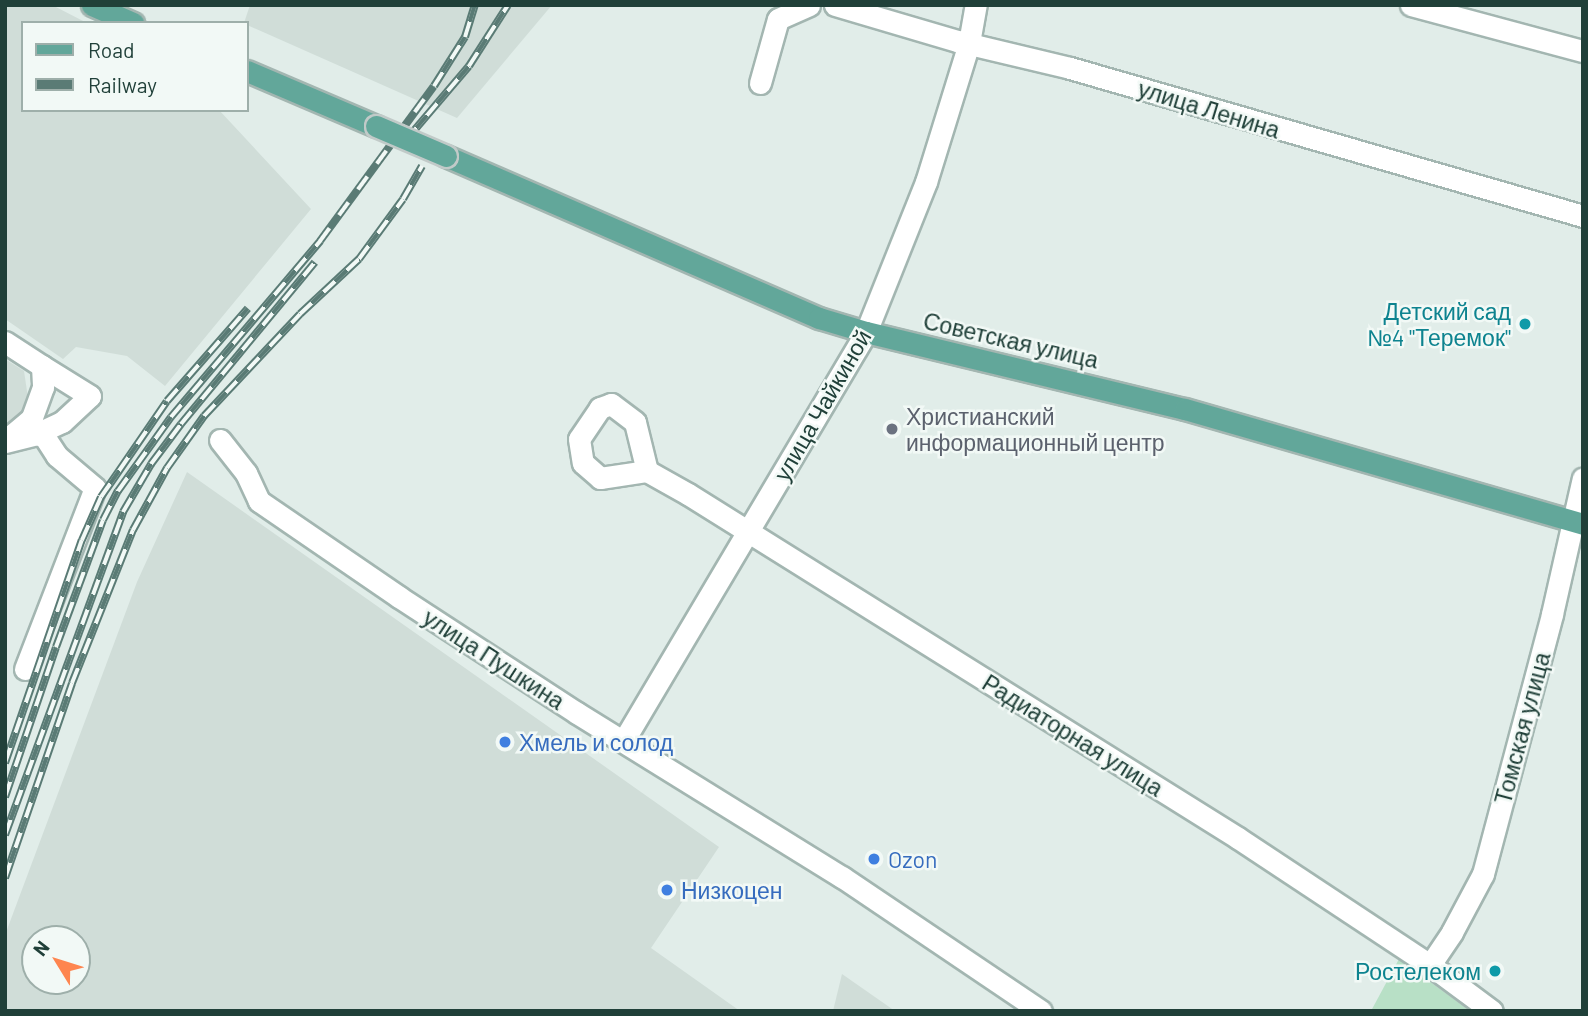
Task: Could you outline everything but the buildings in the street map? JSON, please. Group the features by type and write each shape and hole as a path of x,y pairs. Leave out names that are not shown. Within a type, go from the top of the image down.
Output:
{"main road":[{"path":"92,5 128,21"},
{"name":"Советская улица","path":"248,71 819,318 866,332 1185,409 1577,521"}],"street":[{"path":"760,83 778,19 809,5"},
{"name":"улица Ленина","path":"835,5 1070,68 1583,216"},
{"name":"улица Чайкиной","path":"624,740 866,332 926,182 969,43 976,5"},
{"path":"1411,5 1583,51"},
{"path":"5,342 90,396 62,422 36,434 5,441"},
{"path":"5,441 32,418 43,387 42,366"},
{"path":"25,669 94,488 57,456 44,436 36,434"},
{"name":"улица Пушкина","path":"220,440 246,473 259,501 399,597 842,877 1041,1011"},
{"name":"Радиаторная улица","path":"647,471 734,525 749,531 1238,838 1430,965 1492,1011"},
{"name":"Томская улица","path":"1430,965 1452,932 1483,874 1577,521 1583,478"}],"shaded area":[{"path":"5,5 52,5 83,21 21,21 21,112 221,112 311,209 165,386 127,356 76,347 63,359 5,319"},
{"path":"250,5 552,5 457,118 248,25 248,21 245,21"},
{"path":"5,359 24,371 28,398 26,409 5,430"},
{"path":"187,472 719,847 651,948 740,1011 5,1011 5,935 137,582"},
{"path":"842,974 895,1011 833,1011"}],"green space":[{"path":"1399,959 1470,1011 1371,1011"}],"railway":[{"path":"5,797 56,647 103,520 118,491 171,417 320,241 434,86 465,37 475,5"},
{"path":"406,140 469,66 508,5"},
{"path":"5,878 72,683 133,530 167,468 204,416 300,314 359,259 403,199 422,166"},
{"path":"5,835 123,512 151,464 181,424 315,262"},
{"path":"5,763 82,540 101,497 167,401 248,308"}],"place":[{"name":"Детский сад №4 \"Теремок\"","path":"1525,324"},
{"name":"Христианский информационный центр","path":"892,429"},
{"name":"Хмель и солод","path":"505,742"},
{"name":"Ozon","path":"874,859"},
{"name":"Низкоцен","path":"667,890"},
{"name":"Ростелеком","path":"1495,971"}]}
